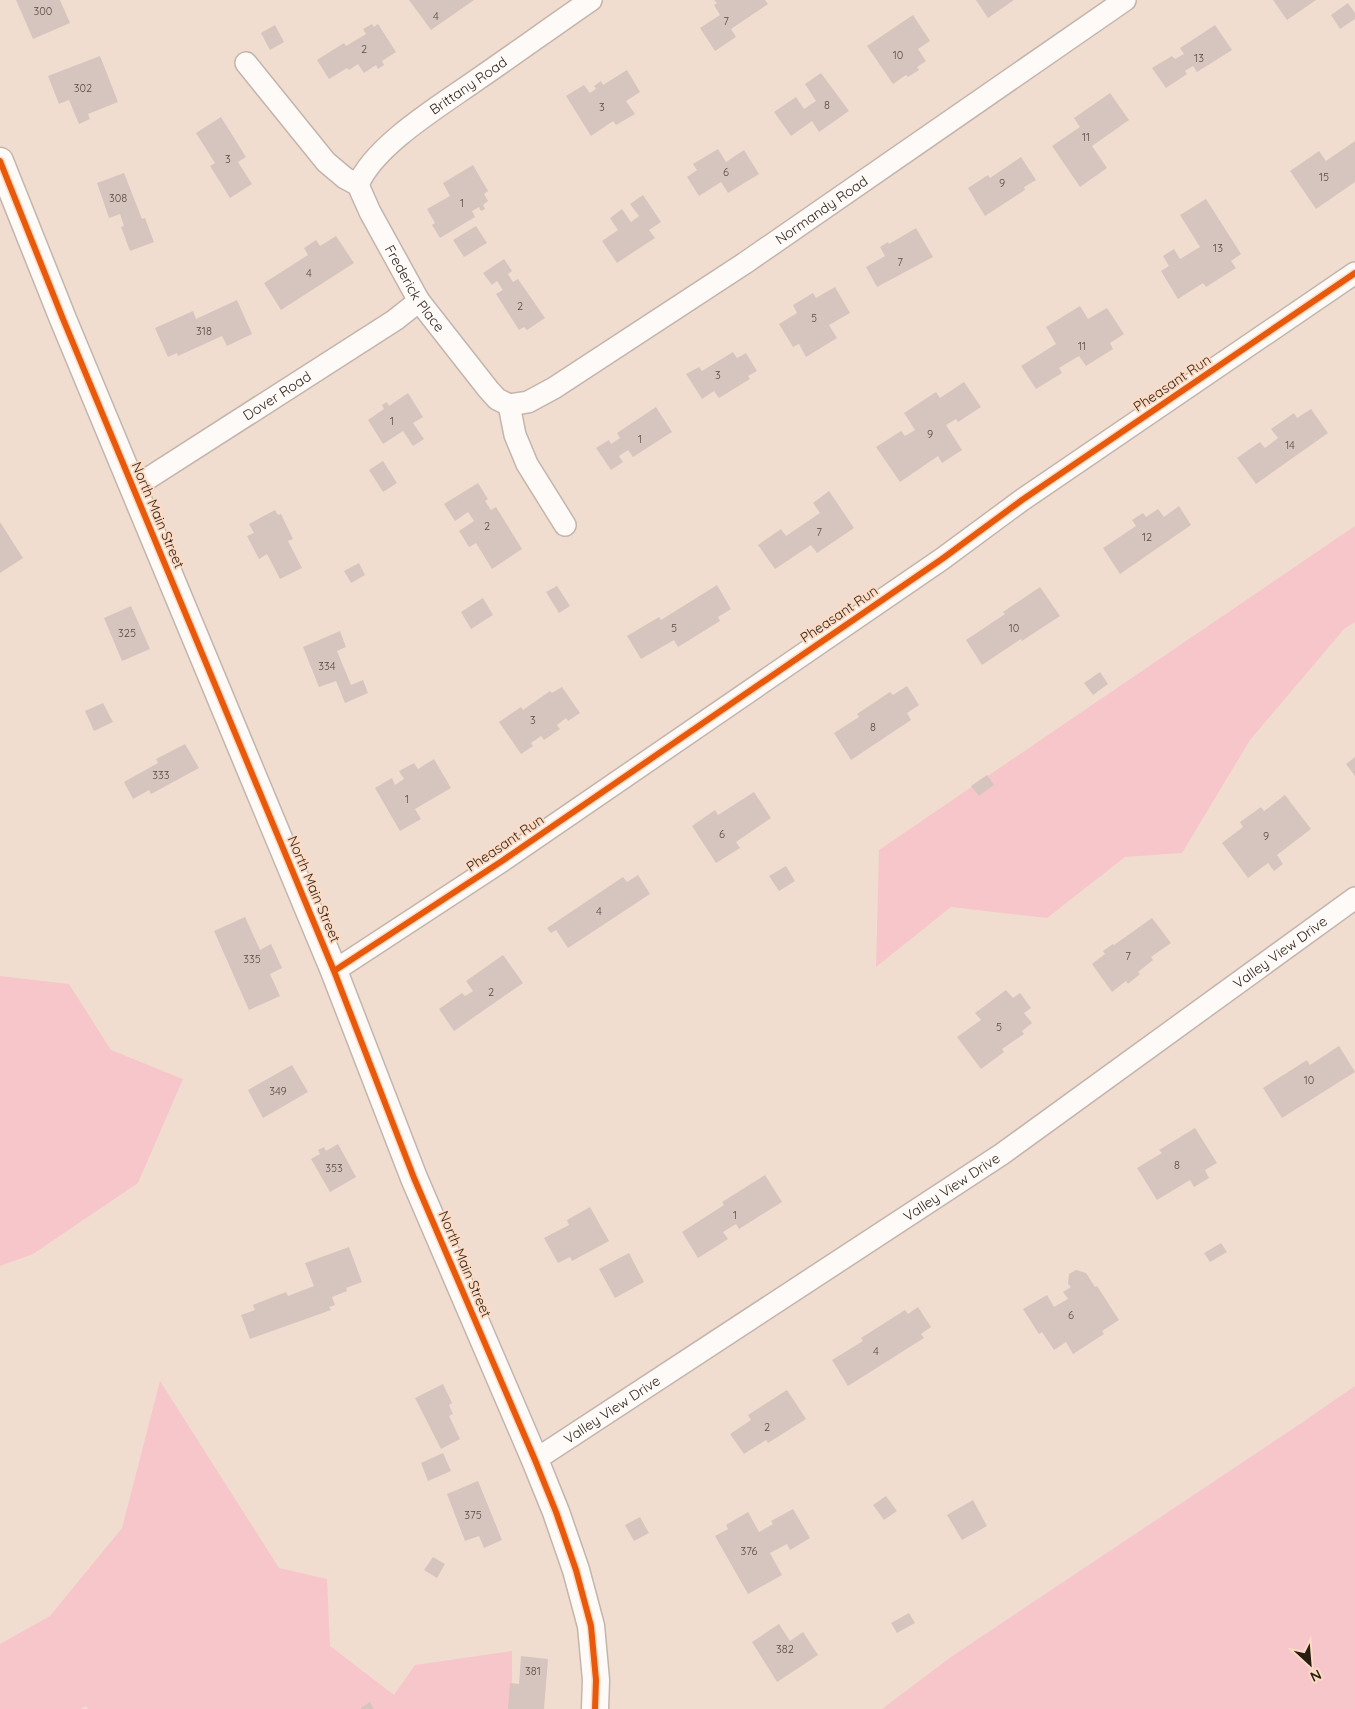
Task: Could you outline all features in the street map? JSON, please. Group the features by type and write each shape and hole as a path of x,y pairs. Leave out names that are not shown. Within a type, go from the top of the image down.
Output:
{"street":[{"name":"Brittany Road","path":"358,185 363,173 378,156 411,127 591,0"},
{"name":"Normandy Road","path":"509,405 528,402 554,388 745,263 1125,0"},
{"path":"246,63 326,162 345,178 358,185"},
{"name":"North Main Street","path":"0,161 63,319 334,971 414,1178 535,1460 566,1540 585,1600 595,1653 595,1699"},
{"name":"Frederick Place","path":"358,185 370,212 419,301 497,399 509,405"},
{"name":"Pheasant Run","path":"334,971 502,861 942,559 1022,500 1355,273"},
{"name":"Dover Road","path":"133,488 387,325 419,301"},
{"path":"509,405 515,435 527,464 565,524"},
{"name":"Valley View Drive","path":"535,1460 1002,1154 1355,898"}],"shaded area":[{"path":"1355,526 1355,622 1344,629 1250,740 1182,853 1125,857 1047,918 951,907 876,967 879,850"},
{"path":"0,976 69,984 111,1050 183,1079 138,1183 33,1254 0,1266"},
{"path":"160,1381 279,1568 327,1579 330,1646 394,1695 415,1665 512,1651 512,1709 88,1709 86,1706 81,1709 0,1709 0,1644 50,1616 122,1528"},
{"path":"1355,1386 1355,1709 882,1709 951,1657"}],"building":[{"path":"16,0 60,0 70,23 33,39"},
{"path":"409,0 474,0 431,30"},
{"path":"714,0 765,0 768,4 731,29 736,37 715,51 700,28 720,15 714,5 717,3"},
{"path":"976,0 1014,0 988,18"},
{"path":"1273,0 1316,0 1287,20"},
{"path":"1348,3 1355,13 1355,19 1340,29 1331,15"},
{"path":"913,15 930,41 918,49 926,61 917,67 919,70 908,77 906,75 893,84 867,46"},
{"path":"372,24 374,27 378,24 396,52 382,61 384,65 378,69 376,65 364,73 358,64 349,70 347,68 329,79 317,60 344,43 346,46 366,34 363,29"},
{"path":"275,25 284,42 270,50 261,33"},
{"path":"1215,25 1232,50 1197,72 1193,66 1185,71 1187,74 1166,88 1152,68 1172,56 1175,59 1184,54 1180,48"},
{"path":"100,56 118,102 88,114 90,119 79,124 69,100 59,104 48,76"},
{"path":"627,70 640,92 626,101 635,114 616,125 613,121 591,136 566,96 584,85 590,93 596,89 594,86 601,81 603,85"},
{"path":"821,73 849,111 819,132 812,121 791,136 774,112 796,97 804,109 816,101 805,84"},
{"path":"1110,93 1129,120 1092,146 1107,168 1080,187 1052,146 1080,127 1074,118"},
{"path":"221,117 246,157 238,162 252,184 230,198 210,166 215,163 196,133"},
{"path":"1355,141 1355,182 1316,209 1290,171 1319,151 1326,161"},
{"path":"718,149 726,162 744,150 759,174 728,193 721,182 699,196 687,177 697,170 693,164"},
{"path":"1021,157 1036,180 1024,187 1025,190 985,216 968,188 988,175 990,178"},
{"path":"473,165 488,191 484,194 488,201 483,205 485,209 481,211 479,207 472,211 475,217 440,238 432,225 435,223 427,209 450,196 443,183"},
{"path":"124,173 142,219 145,218 154,242 130,251 121,227 124,226 120,214 109,218 97,183"},
{"path":"643,195 661,222 649,230 655,238 617,263 602,241 618,230 610,218 622,209 631,222 639,216 630,204"},
{"path":"1206,199 1241,254 1231,261 1236,268 1206,287 1203,283 1178,299 1161,271 1169,266 1163,256 1174,249 1180,259 1200,247 1180,215"},
{"path":"476,226 487,243 464,257 453,240"},
{"path":"916,228 933,257 877,287 866,267 885,256 880,247 888,242 889,244"},
{"path":"336,236 354,263 281,310 264,283 308,255 304,248 316,240 320,246"},
{"path":"504,259 512,271 508,274 513,282 518,279 545,318 527,330 524,327 519,330 496,294 503,290 497,281 492,285 483,273"},
{"path":"835,287 850,313 829,325 837,338 806,357 799,344 793,347 779,324 797,313 793,305 813,293 816,298"},
{"path":"237,300 252,334 227,346 222,336 178,356 177,353 168,357 155,328 193,311 196,319"},
{"path":"1080,306 1088,319 1107,308 1124,334 1110,343 1113,349 1086,366 1079,356 1059,368 1062,373 1036,389 1021,366 1056,344 1046,327"},
{"path":"733,352 737,358 746,353 757,371 748,376 750,379 719,398 714,391 702,399 686,374 699,367 702,371"},
{"path":"964,382 981,407 958,422 956,419 946,425 962,450 942,463 938,456 900,482 876,447 901,431 905,436 915,430 904,413 936,392 940,398"},
{"path":"408,393 423,417 413,423 424,439 413,446 403,431 383,444 368,420 384,409 382,405 387,402 389,406"},
{"path":"656,407 672,432 633,457 628,450 619,456 623,462 611,470 596,448 609,440 611,444 620,438 617,433"},
{"path":"1311,409 1328,433 1256,484 1237,458 1260,442 1265,448 1278,438 1271,429 1294,413 1297,418"},
{"path":"383,461 397,483 383,492 369,470"},
{"path":"478,483 488,499 485,501 491,510 496,507 522,549 492,569 476,543 469,547 459,531 474,521 468,512 455,521 444,504"},
{"path":"829,491 854,528 817,553 811,545 775,569 758,545 781,529 786,536 820,513 813,503"},
{"path":"1179,506 1191,525 1120,574 1103,548 1136,526 1132,520 1143,513 1146,517 1158,509 1164,517"},
{"path":"275,510 278,515 281,514 293,539 288,541 302,568 280,579 267,554 259,559 247,536 254,533 249,524"},
{"path":"0,522 23,558 0,573"},
{"path":"359,563 365,575 351,583 344,571"},
{"path":"717,585 731,609 718,617 720,621 678,647 674,640 641,659 627,636 659,617 661,620"},
{"path":"557,586 570,606 559,613 546,592"},
{"path":"1040,587 1060,616 982,665 966,640 1005,614 1003,612"},
{"path":"483,598 493,615 471,629 461,612"},
{"path":"131,606 150,649 122,661 104,618"},
{"path":"340,631 346,647 337,651 351,685 363,680 368,693 345,703 336,681 319,687 303,647"},
{"path":"1100,672 1108,684 1093,695 1084,683"},
{"path":"907,686 919,705 907,713 911,720 851,760 834,733 859,717 857,714 890,692 893,695"},
{"path":"562,687 580,713 568,721 566,718 557,725 560,729 544,740 541,736 531,743 533,746 521,754 499,722 521,707 523,710 550,691 552,693"},
{"path":"103,703 113,722 94,731 85,711"},
{"path":"185,744 199,768 151,794 149,790 133,799 124,782 158,763 156,759"},
{"path":"1355,757 1355,776 1346,764"},
{"path":"434,759 451,788 415,809 421,819 400,831 375,788 392,778 395,785 404,779 399,771 414,763 418,769"},
{"path":"987,775 994,785 979,796 971,786"},
{"path":"754,792 771,818 736,842 740,848 716,863 692,826 715,810 718,815"},
{"path":"1285,795 1311,829 1277,855 1283,864 1274,871 1268,863 1248,878 1222,843 1243,827 1240,822 1261,807 1264,811"},
{"path":"786,866 795,881 779,891 769,876"},
{"path":"638,875 650,894 568,948 556,930 551,933 547,928 623,877 627,882"},
{"path":"245,917 260,950 271,944 282,968 270,974 280,996 249,1010 214,931"},
{"path":"1152,918 1171,943 1151,957 1153,960 1138,972 1140,974 1128,984 1126,981 1112,992 1092,964 1105,954 1103,951"},
{"path":"503,955 523,983 454,1031 439,1009 462,993 465,996 473,991 466,981"},
{"path":"1006,990 1013,998 1020,993 1031,1008 1024,1013 1032,1023 1022,1031 1024,1034 1002,1049 1004,1052 981,1069 957,1037 981,1020 975,1013"},
{"path":"1339,1046 1355,1072 1282,1118 1263,1088 1307,1060 1310,1065"},
{"path":"292,1065 308,1092 263,1118 248,1090"},
{"path":"1195,1128 1217,1163 1205,1170 1209,1178 1194,1187 1190,1180 1157,1200 1137,1168 1162,1153 1159,1150"},
{"path":"338,1144 356,1177 330,1192 311,1159 320,1154 318,1150 324,1147 326,1151"},
{"path":"765,1175 782,1202 739,1229 736,1224 723,1232 728,1239 698,1258 682,1232 724,1205 722,1202"},
{"path":"590,1207 609,1241 572,1261 570,1257 558,1263 544,1238 569,1225 567,1220"},
{"path":"1221,1243 1227,1252 1210,1262 1204,1253"},
{"path":"349,1247 362,1282 346,1288 347,1291 332,1297 335,1305 329,1307 331,1310 250,1339 241,1315 255,1310 253,1305 286,1292 288,1296 314,1286 305,1263"},
{"path":"629,1253 644,1282 615,1298 599,1269"},
{"path":"1076,1270 1086,1273 1095,1287 1097,1286 1119,1320 1102,1331 1104,1334 1073,1354 1066,1342 1054,1350 1042,1332 1039,1334 1023,1309 1047,1295 1054,1307 1068,1299 1063,1292 1071,1287 1068,1284 1069,1274"},
{"path":"918,1307 931,1327 921,1334 924,1338 848,1386 832,1360 863,1341 861,1338 905,1310 908,1314"},
{"path":"443,1384 452,1403 449,1405 453,1414 449,1416 460,1439 441,1449 415,1398"},
{"path":"787,1390 806,1419 768,1443 766,1440 744,1454 730,1434 751,1420 748,1415"},
{"path":"443,1453 451,1471 428,1481 421,1463"},
{"path":"478,1481 502,1540 484,1548 479,1536 465,1541 447,1494"},
{"path":"886,1496 897,1511 884,1520 873,1505"},
{"path":"973,1500 987,1526 962,1540 947,1515"},
{"path":"793,1509 810,1538 790,1550 787,1544 770,1553 782,1575 748,1594 715,1536 728,1529 726,1525 748,1512 759,1532 773,1524 771,1521"},
{"path":"640,1517 649,1533 634,1541 625,1525"},
{"path":"433,1557 445,1564 437,1578 424,1570"},
{"path":"909,1613 915,1623 897,1633 891,1623"},
{"path":"779,1624 790,1641 803,1632 818,1655 777,1682 752,1642"},
{"path":"521,1656 548,1659 544,1709 508,1709 510,1683 519,1684"},
{"path":"370,1702 374,1709 361,1709 361,1708"}],"cycle path":[{"path":"0,161 63,319 334,971 414,1178 556,1512 576,1570 591,1626 596,1680 595,1709"},
{"path":"334,971 502,861 942,559 1022,500 1355,273"}]}
